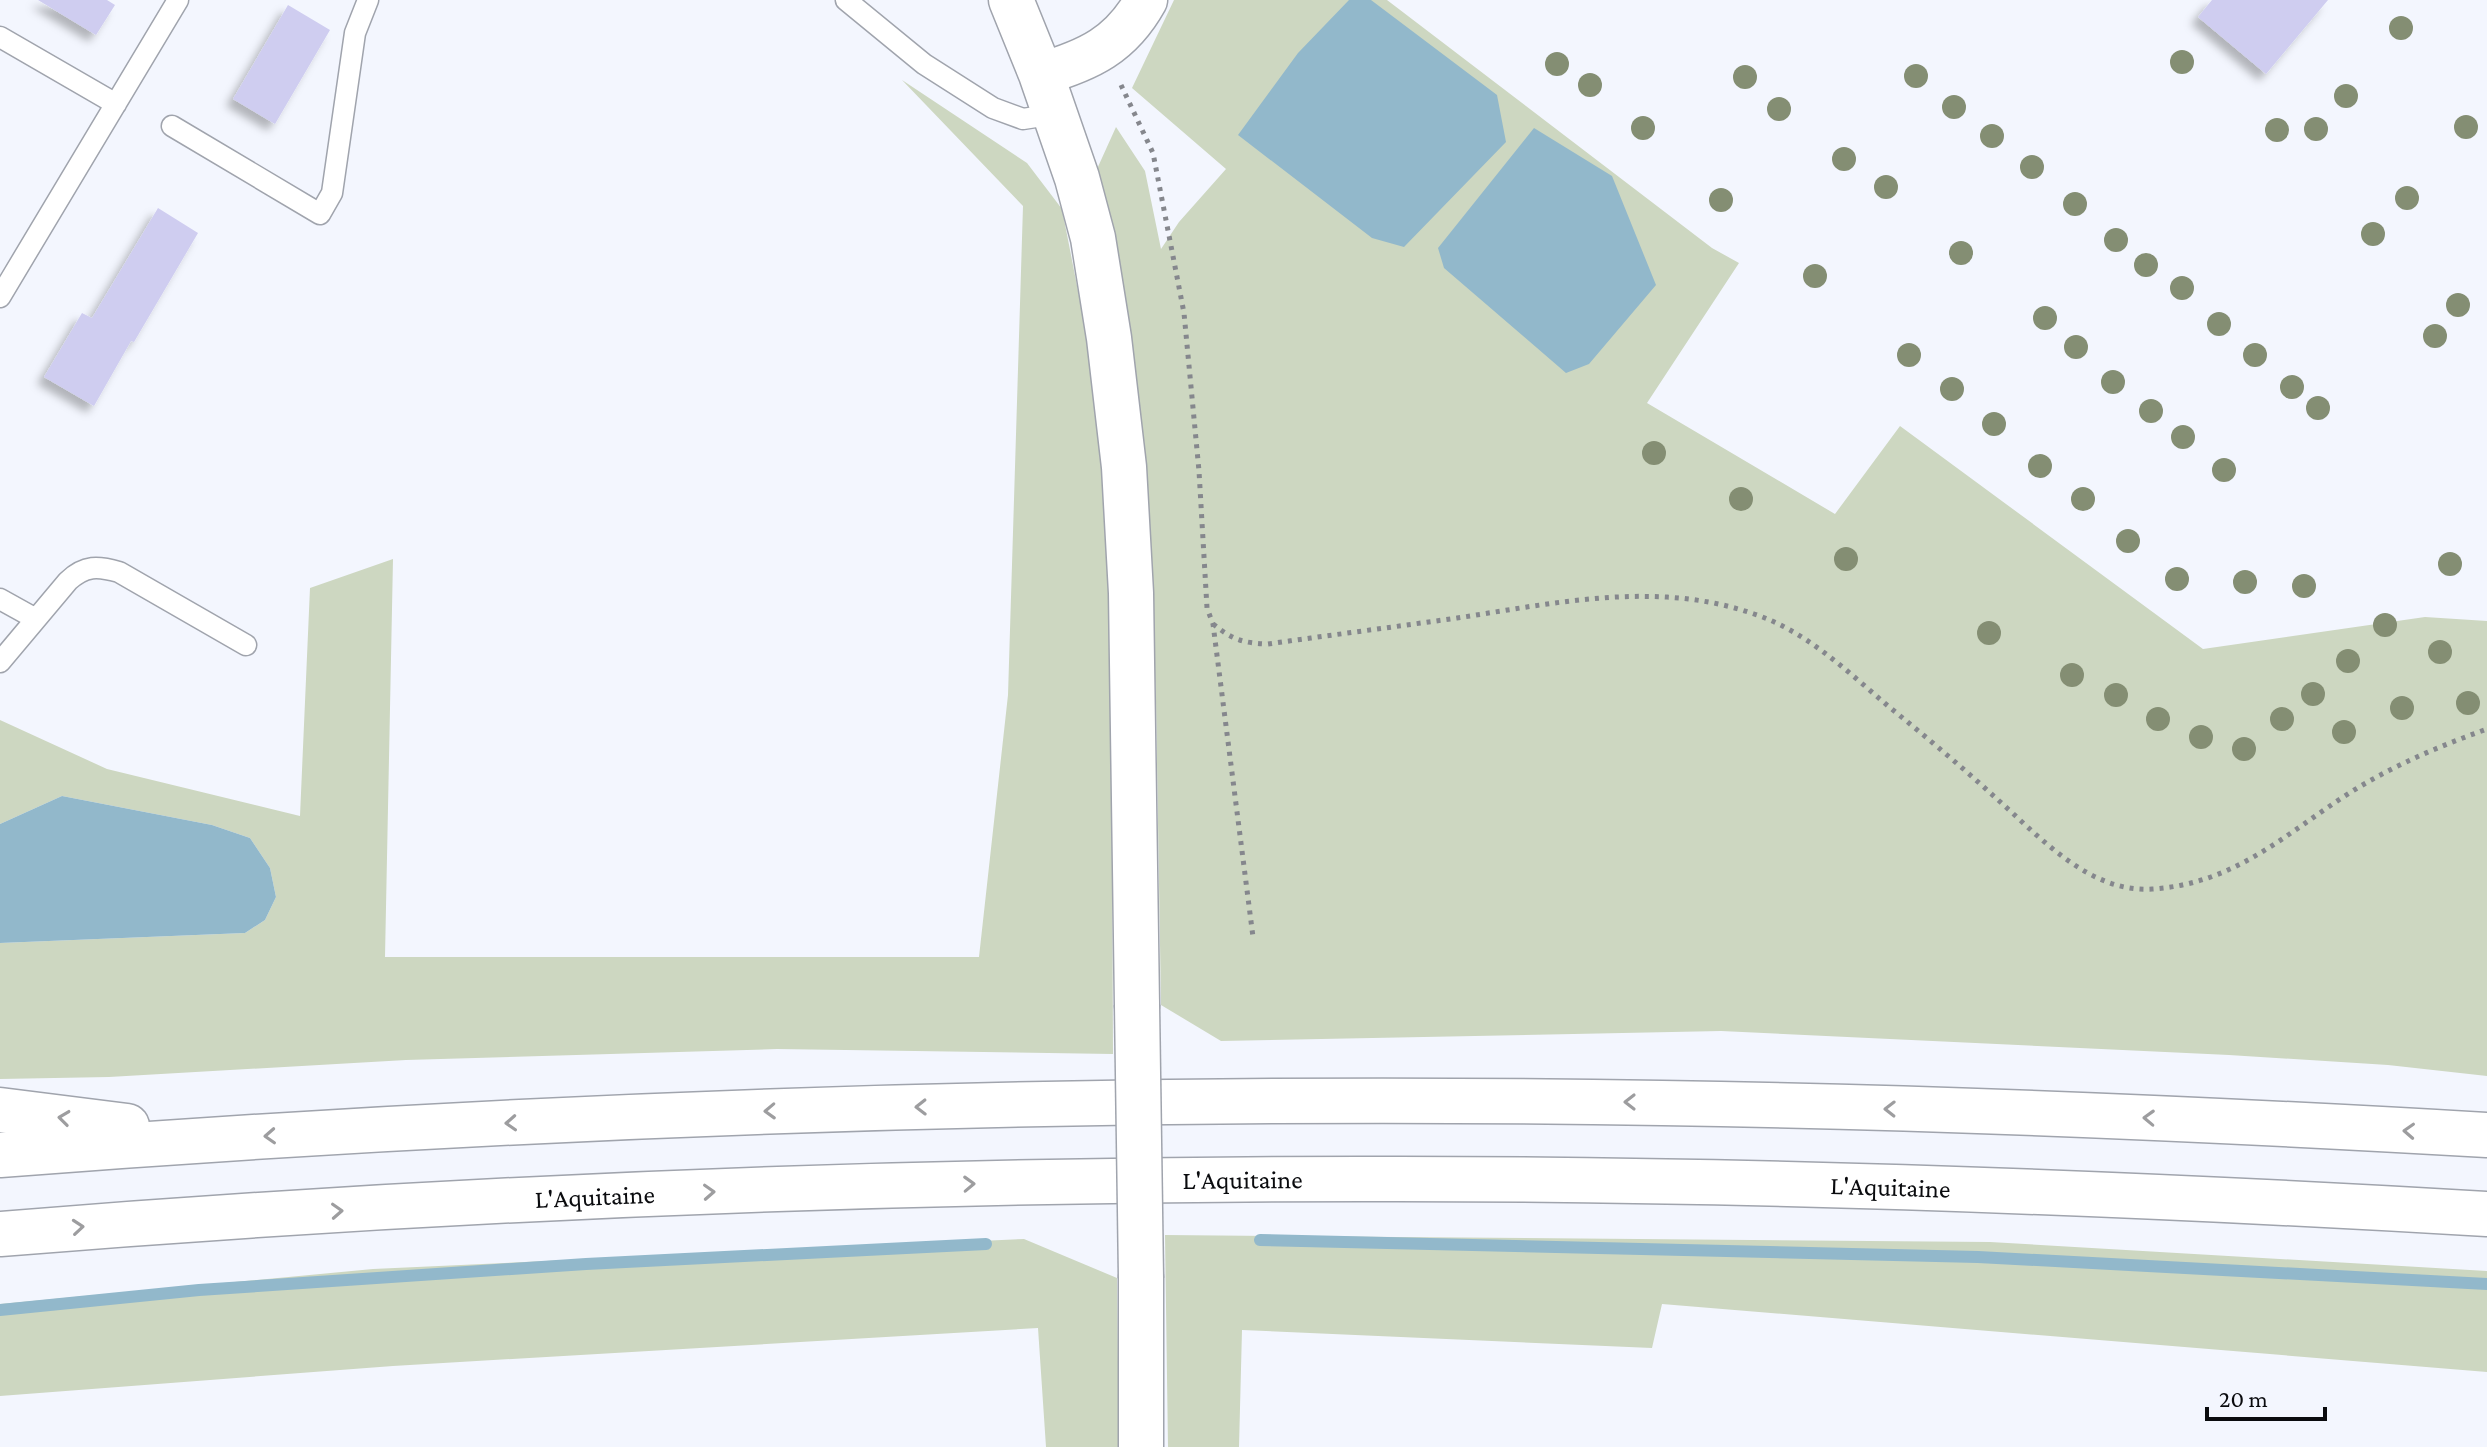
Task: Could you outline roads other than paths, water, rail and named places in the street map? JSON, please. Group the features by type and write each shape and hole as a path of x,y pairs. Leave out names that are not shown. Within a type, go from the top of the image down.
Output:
{"main road":[{"path":"1011,0 1055,114 1093,238 1109,338 1124,467 1131,593 1141,1447"},
{"path":"0,1155 225,1139 768,1111 1360,1101 1662,1103 1967,1111 2487,1135"},
{"path":"0,1110 225,1139"},
{"name":"L'Aquitaine","path":"0,1234 189,1219 756,1190 1331,1179 1662,1181 1964,1188 2487,1214"}],"street":[{"path":"1041,74 1073,64 1104,48 1124,33 1146,0"}],"lane":[{"path":"0,297 178,0"},
{"path":"172,126 320,214 332,193 355,33 368,0"},
{"path":"846,0 924,64 993,108 1023,119 1055,114"},
{"path":"0,37 116,104"},
{"path":"0,662 75,574 99,566 119,572 246,645"},
{"path":"0,599 36,619"}],"water":[{"path":"1349,0 1371,0 1497,95 1506,142 1404,247 1372,238 1238,135 1298,53"},
{"path":"1534,128 1612,176 1656,285 1589,364 1566,373 1444,268 1438,248"},
{"path":"62,796 212,825 250,838 270,868 276,897 265,920 245,933 0,943 0,824"}],"waterway":[{"path":"1260,1240 1978,1257 2487,1284"},
{"path":"0,1310 199,1290 586,1264 986,1244"}]}
